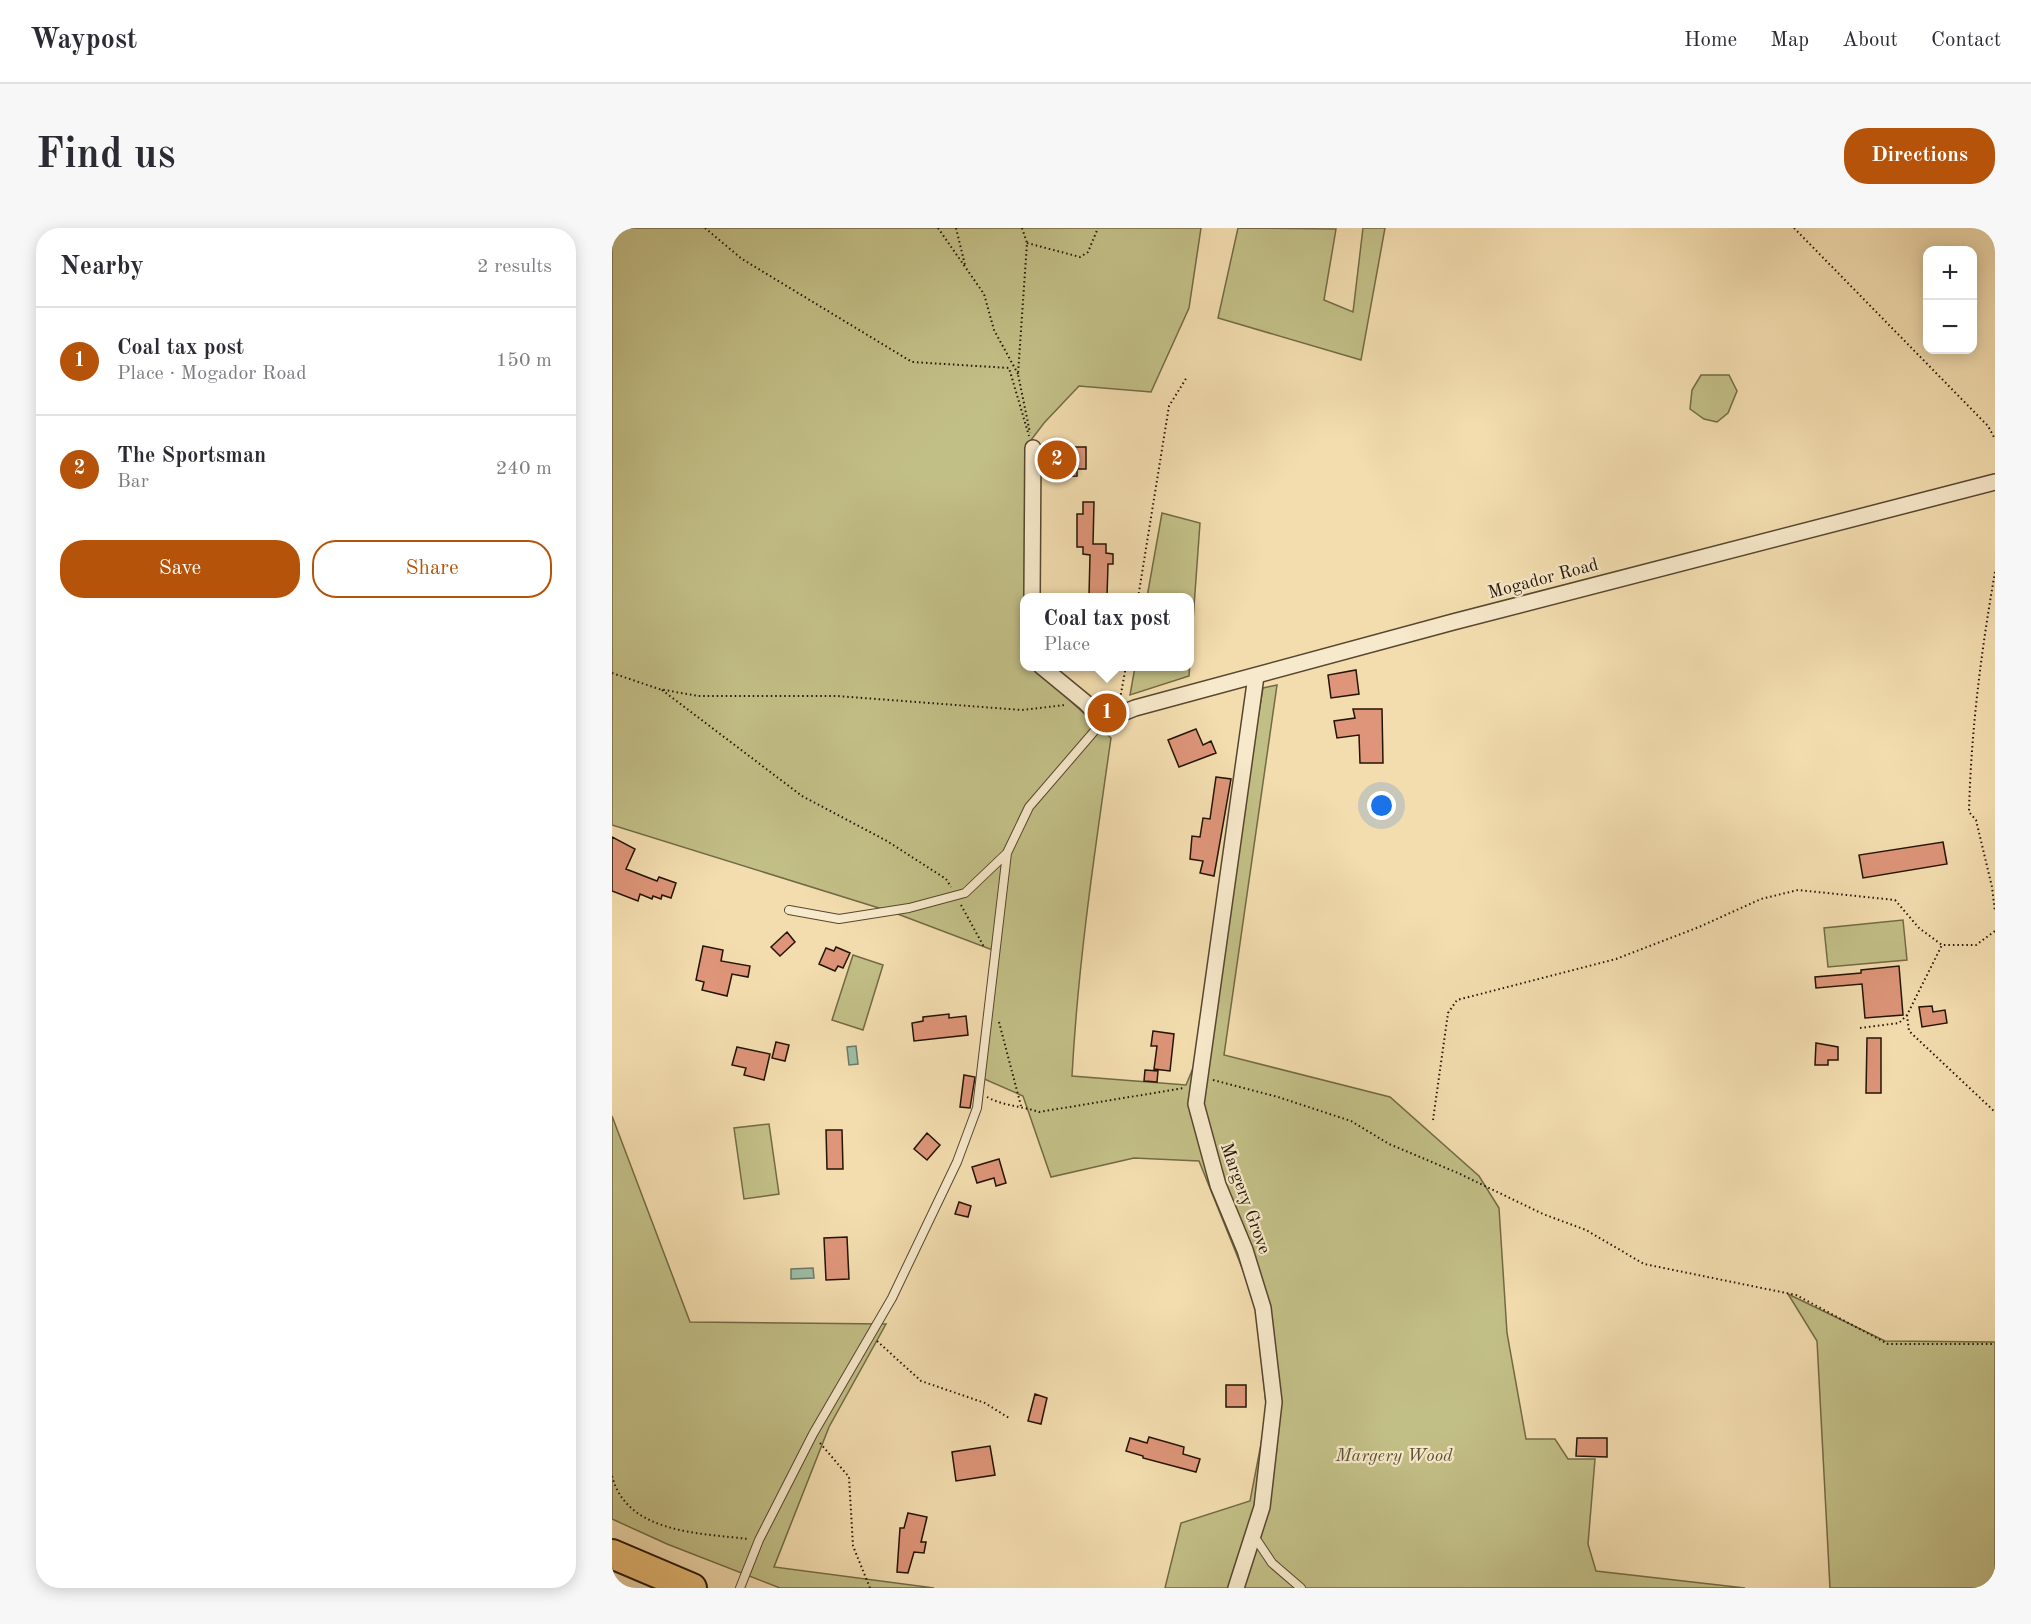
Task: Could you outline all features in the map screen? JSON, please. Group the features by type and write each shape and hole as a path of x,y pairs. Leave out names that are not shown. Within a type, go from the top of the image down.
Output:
{"highway":[{"path":"612,1554 692,1588"}],"street":[{"path":"1032,593 1033,448"},
{"name":"Mogador Road","path":"1110,719 1135,708 1256,675 1995,482"},
{"path":"1047,671 1086,703 1110,719"},
{"name":"Margery Grove","path":"1236,1588 1262,1507 1274,1401 1263,1308 1245,1250 1218,1185 1196,1104 1216,947 1256,675"}],"lane":[{"path":"740,1588 759,1540 813,1434 892,1298 957,1162 980,1094 1007,853 1029,807 1110,719"},
{"path":"789,910 839,920 909,908 956,896 965,893 1007,853"},
{"path":"1253,1535 1272,1563 1301,1588"}],"path":[{"path":"705,228 742,259 912,362 1009,368 1033,448"},
{"path":"938,228 984,294 994,330 1018,374"},
{"path":"956,228 966,267"},
{"path":"1022,228 1027,243 1018,374 1033,448"},
{"path":"1027,243 1080,257 1088,252 1098,228"},
{"path":"1794,228 1988,426 1995,439"},
{"path":"1139,593 1169,406 1187,377"},
{"path":"1995,572 1984,631 1971,744 1969,813 1976,820 1992,887 1995,912"},
{"path":"1110,719 1124,671"},
{"path":"612,674 698,696 837,696 1022,710 1086,703"},
{"path":"660,688 801,796 887,841 946,879 984,944 986,954"},
{"path":"1433,1120 1448,1013 1457,1000 1616,959 1761,899 1798,890 1895,900 1919,928 1942,945 1976,945 1995,931"},
{"path":"1860,1029 1899,1023 1907,1015 1942,945"},
{"path":"1907,1015 1909,1031 1995,1112"},
{"path":"998,1018 1021,1106"},
{"path":"980,1094 998,1103 1021,1106 1039,1112 1186,1088 1201,1077 1278,1097 1352,1120 1389,1144 1458,1173 1543,1214 1587,1230 1644,1264 1796,1295 1888,1344 1995,1344"},
{"path":"870,1335 921,1381 985,1403 1009,1418"},
{"path":"813,1434 849,1477 853,1546 870,1588"},
{"path":"612,1476 622,1497 645,1518 674,1530 759,1540"}],"green space":[{"name":"Margery Wood","path":"612,228 1201,228 1189,308 1151,392 1079,386 1044,423 1025,448 1024,593 1020,593 1020,671 1037,671 1111,738 1083,948 1072,1076 1186,1085 1201,1049 1263,688 1277,685 1224,1055 1390,1097 1479,1176 1499,1208 1507,1333 1526,1439 1555,1439 1568,1459 1595,1459 1588,1544 1596,1571 1745,1588 1165,1588 1181,1523 1250,1501 1267,1413 1255,1300 1199,1161 1134,1158 1051,1177 1023,1096 982,1078 998,952 895,913 612,825"},
{"path":"1238,228 1336,229 1324,300 1353,312 1363,228 1385,228 1361,360 1218,318"},
{"path":"1701,375 1729,375 1737,391 1728,413 1717,422 1704,419 1690,409 1692,390"},
{"path":"1162,513 1200,523 1194,606 1194,593 1148,593"},
{"path":"1134,671 1190,671 1189,676 1130,695"},
{"path":"1903,920 1907,960 1828,967 1824,928"},
{"path":"853,955 883,965 863,1030 832,1020"},
{"path":"612,1116 690,1322 886,1324 829,1427 774,1567 934,1588 780,1588 667,1544 612,1519"},
{"path":"769,1124 779,1194 744,1199 734,1128"},
{"path":"1788,1294 1885,1341 1995,1342 1995,1588 1830,1588 1817,1341"}],"shaded area":[{"path":"856,1046 858,1064 849,1065 847,1047"},
{"path":"813,1268 814,1278 791,1279 791,1269"}],"building":[{"path":"1048,447 1086,447 1086,469 1077,469 1077,476 1049,477"},
{"path":"1083,502 1094,502 1093,544 1106,544 1106,553 1113,554 1113,564 1108,564 1107,593 1089,593 1090,555 1083,554 1083,547 1077,547 1077,514 1083,514"},
{"path":"1356,670 1359,694 1331,698 1328,675"},
{"path":"1353,709 1382,709 1383,763 1360,763 1359,735 1337,738 1334,721 1355,718"},
{"path":"1196,729 1203,745 1211,741 1216,753 1179,767 1168,740"},
{"path":"1216,777 1231,779 1214,876 1200,873 1203,861 1190,859 1192,836 1200,837 1203,818 1210,819"},
{"path":"612,837 635,849 626,869 657,881 659,877 676,883 671,898 662,895 661,899 653,896 652,899 640,894 638,901 612,891"},
{"path":"1943,842 1947,864 1863,878 1859,855"},
{"path":"787,932 795,942 780,956 771,947"},
{"path":"703,946 723,950 721,961 750,966 748,977 732,974 727,996 702,990 704,982 696,980"},
{"path":"836,947 850,953 843,968 838,966 835,971 819,964 826,948 834,951"},
{"path":"1899,966 1903,1015 1865,1018 1862,984 1816,988 1815,977 1861,973 1861,970"},
{"path":"1932,1006 1933,1012 1945,1010 1947,1023 1922,1027 1919,1007"},
{"path":"949,1014 949,1018 966,1016 968,1035 914,1041 912,1023 923,1021 923,1017"},
{"path":"1153,1031 1174,1034 1170,1071 1154,1069 1157,1046 1151,1046"},
{"path":"1867,1038 1881,1038 1881,1093 1866,1093"},
{"path":"776,1042 789,1045 785,1061 772,1058"},
{"path":"1816,1043 1838,1047 1838,1060 1828,1060 1828,1065 1815,1065"},
{"path":"737,1047 770,1054 764,1080 744,1075 746,1068 732,1065"},
{"path":"1145,1070 1158,1071 1157,1082 1144,1081"},
{"path":"964,1075 975,1077 970,1108 960,1107"},
{"path":"826,1130 842,1130 843,1169 827,1169"},
{"path":"927,1133 940,1145 927,1160 914,1149"},
{"path":"999,1159 1006,1183 996,1186 994,1178 977,1183 972,1167"},
{"path":"959,1202 971,1206 968,1217 955,1214"},
{"path":"847,1237 849,1279 826,1280 824,1238"},
{"path":"1226,1385 1246,1385 1246,1407 1226,1407"},
{"path":"1035,1394 1047,1398 1041,1424 1028,1421"},
{"path":"1149,1437 1184,1447 1183,1454 1200,1459 1196,1472 1143,1458 1143,1456 1126,1451 1130,1438 1147,1443"},
{"path":"1577,1438 1607,1438 1607,1457 1576,1456"},
{"path":"990,1446 995,1475 956,1481 952,1452"},
{"path":"908,1513 927,1517 921,1542 926,1542 924,1553 914,1552 908,1573 897,1572 900,1528 904,1528"}],"place":[{"name":"The Sportsman","path":"1057,460"},
{"name":"Coal tax post","path":"1107,713"}]}
